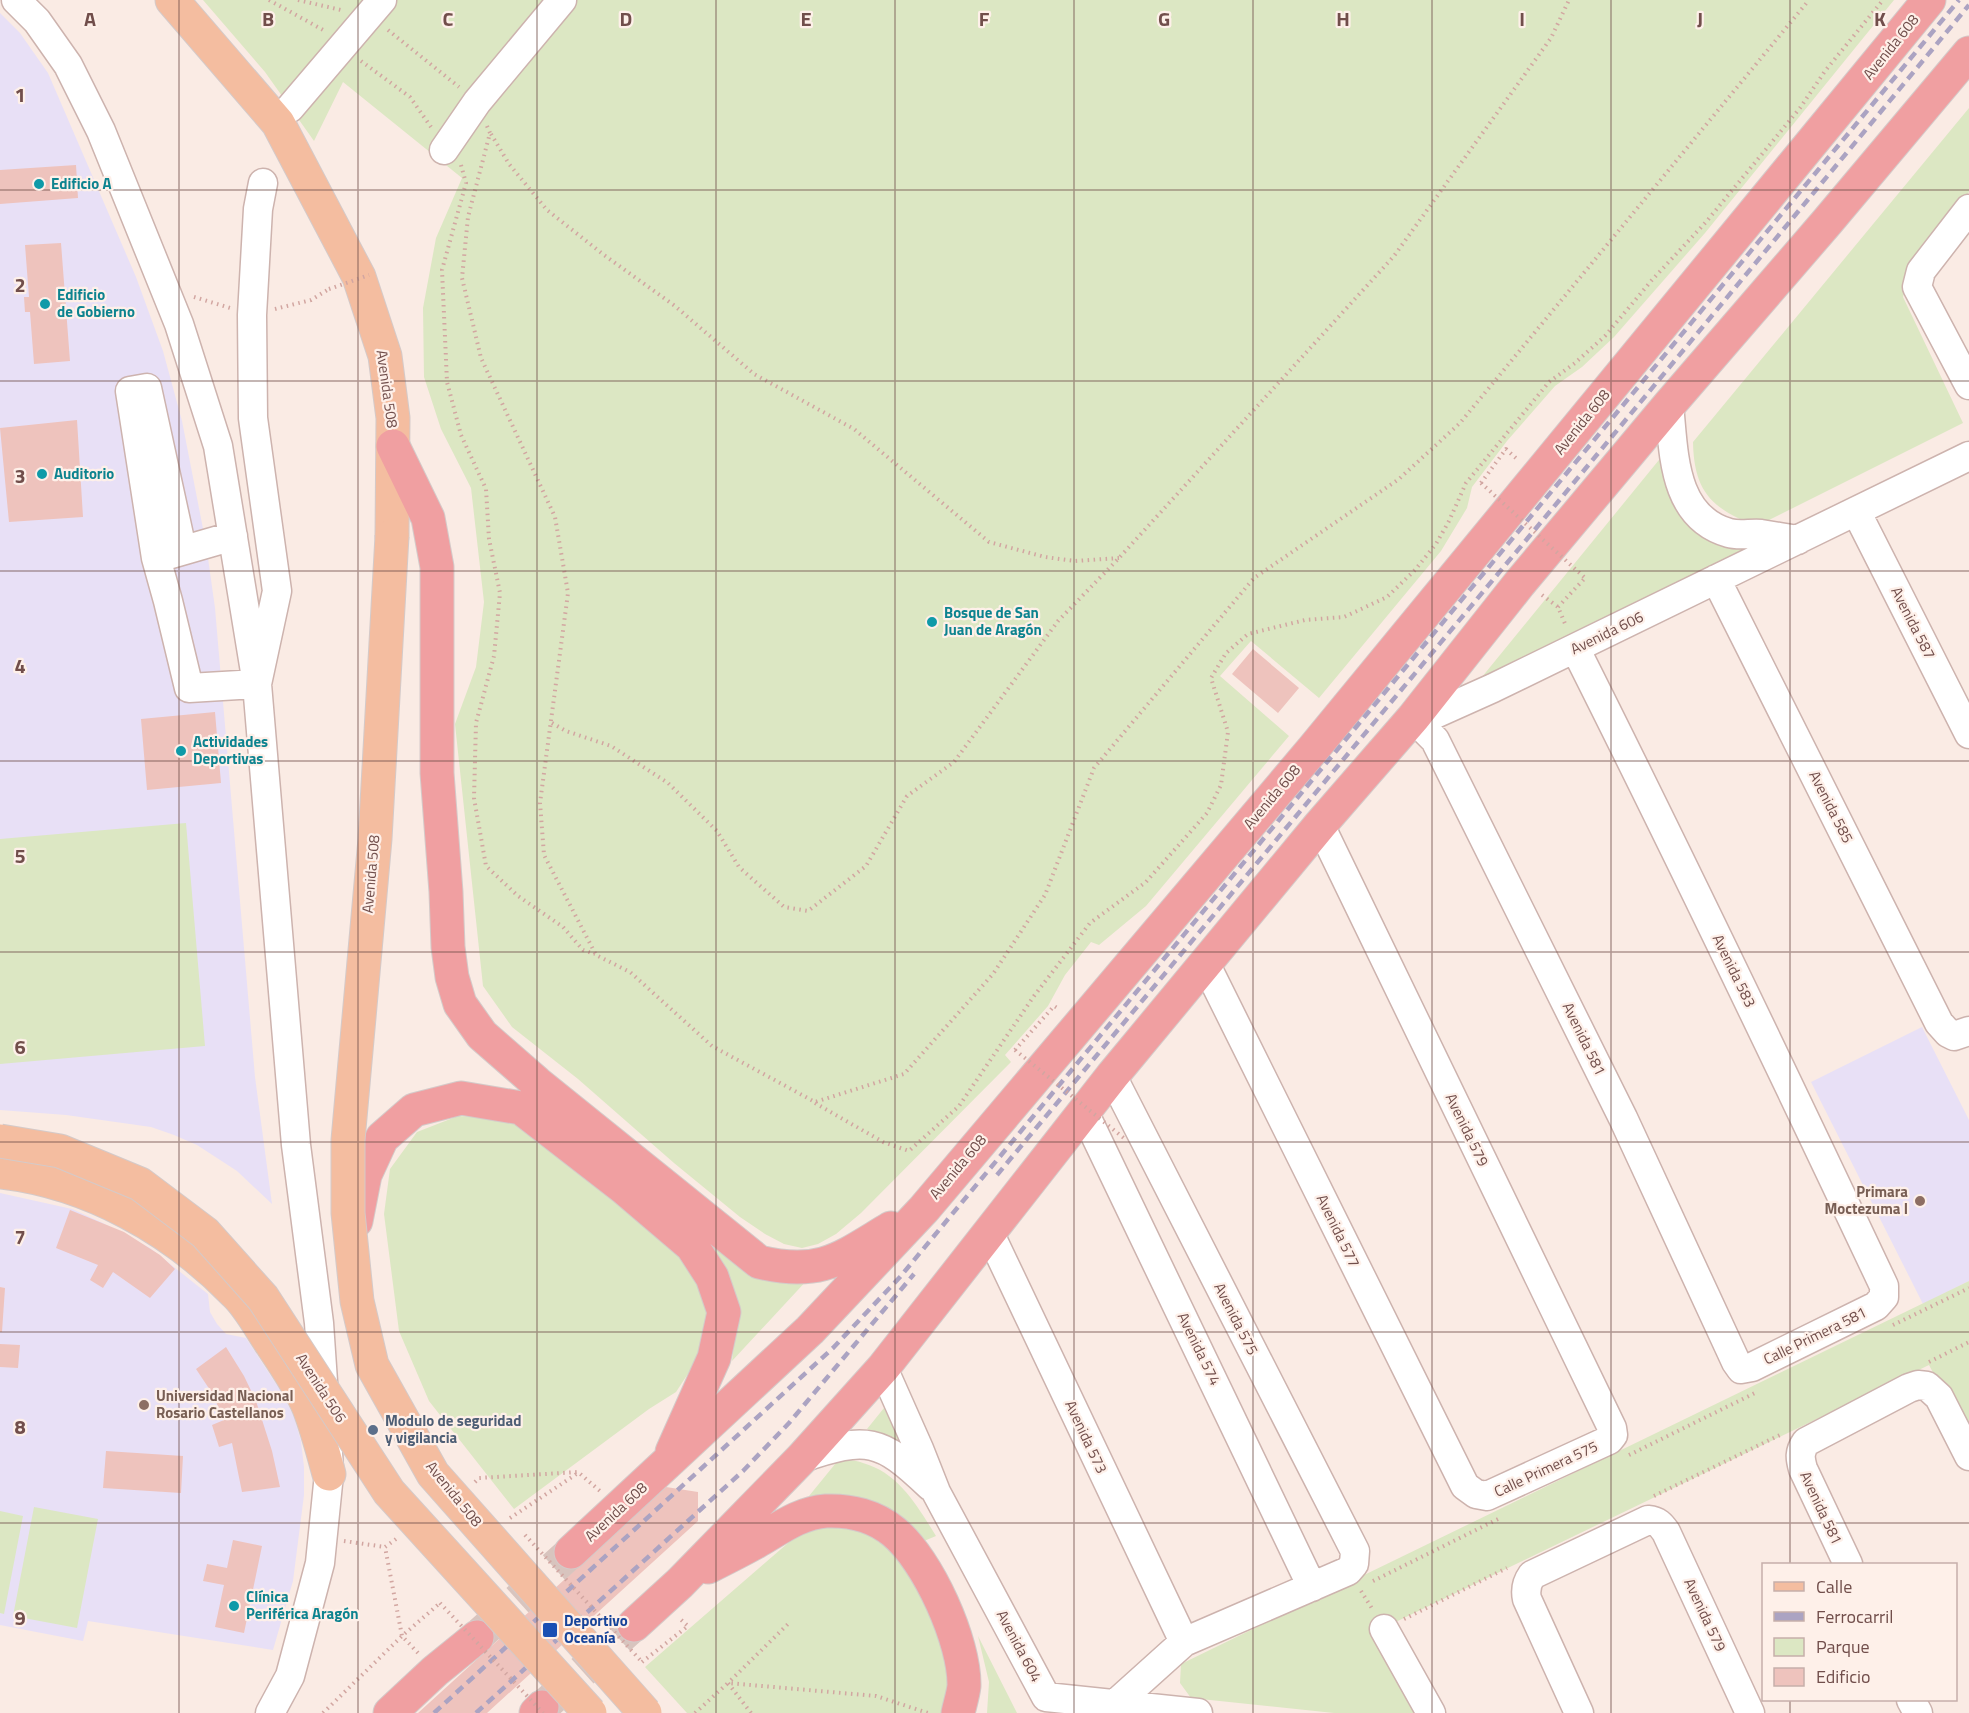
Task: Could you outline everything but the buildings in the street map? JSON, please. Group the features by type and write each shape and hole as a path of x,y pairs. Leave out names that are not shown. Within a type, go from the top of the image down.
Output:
{"highway":[{"name":"Avenida 608","path":"572,1552 810,1330 924,1209 1320,740 1929,0"},
{"path":"634,1625 680,1582 802,1458 883,1368 1112,1076 1205,963 1413,718 1520,584 1669,405 1969,53"},
{"path":"393,446 428,518 437,567 437,774 448,947 452,977 460,1004 482,1035 537,1083 759,1262 785,1268 806,1268 838,1260 924,1209"},
{"path":"351,1243 365,1175 382,1138 414,1110 461,1098 521,1108 624,1188 692,1246 712,1277 724,1312 714,1358 666,1466"},
{"path":"680,1582 785,1524 804,1516 824,1511 850,1511 872,1518 894,1532 913,1552 946,1610 958,1647 961,1699"},
{"path":"390,1713 435,1671 477,1637"}],"main road":[{"name":"Avenida 508","path":"172,0 284,115 359,277 385,356 393,418 392,536 375,839 348,1140 348,1213 357,1301 372,1365 434,1474 645,1713"},
{"name":"Avenida 506","path":"0,1141 60,1151 140,1184 205,1233 263,1298 388,1492 590,1713"},
{"path":"0,1172 26,1175 82,1191 133,1214 188,1250 237,1294 278,1354 309,1406 329,1473"}],"street":[{"path":"16,0 37,21 68,65 101,131 179,324 218,446 257,684 296,1145 319,1323 329,1473 320,1563 290,1676 270,1713"},
{"path":"444,150 477,102 562,0"},
{"path":"284,115 376,8"},
{"path":"257,684 277,591 253,418 252,315 258,208 263,183"},
{"path":"1969,209 1921,271 1917,287 1969,385"},
{"path":"1669,405 1677,478 1685,497 1703,520 1729,533 1761,534 1798,540"},
{"name":"Avenida 606","path":"1413,718 1435,714 1572,650 1969,456"},
{"name":"Avenida 587","path":"1856,511 1969,734"},
{"path":"233,536 169,554 168,601 189,688 257,684"},
{"name":"Avenida 585","path":"1716,579 1939,1023 1958,1032"},
{"name":"Avenida 583","path":"1572,650 1655,808 1769,1043 1884,1286 1884,1297"},
{"name":"Avenida 581","path":"1413,718 1435,740 1623,1118 1736,1362 1741,1368"},
{"name":"Avenida 579","path":"1320,825 1619,1446"},
{"name":"Avenida 577","path":"1205,963 1465,1486 1476,1494"},
{"name":"Avenida 575","path":"1112,1076 1355,1551 1354,1574"},
{"name":"Avenida 574","path":"1084,1112 1312,1587"},
{"name":"Avenida 573","path":"989,1232 1184,1642"},
{"name":"Calle Primera 581","path":"1741,1368 1752,1367 1876,1306 1884,1297"},
{"name":"Avenida 604","path":"883,1368 936,1492 1046,1697 1198,1713"},
{"path":"1796,1440 1814,1438 1918,1385 1924,1376 1938,1397 1969,1456"},
{"name":"Calle Primera 575","path":"1476,1494 1487,1496 1609,1440 1619,1446"},
{"name":"Avenida 581","path":"1796,1440 1803,1469 1848,1563"},
{"name":"Avenida 604","path":"802,1458 838,1445 859,1443 876,1446 908,1465 936,1492"},
{"path":"1579,1713 1527,1599 1521,1575 1532,1575 1641,1522 1650,1511"},
{"name":"Avenida 579","path":"1650,1511 1666,1532 1750,1713"},
{"path":"1114,1705 1184,1642 1312,1587 1354,1574"},
{"path":"1384,1629 1431,1713"}],"path":[{"path":"269,0 331,35 410,97 436,134 444,150 463,167 466,183 442,270 447,382 461,435 486,489 489,539 500,593 494,656 477,723 474,798 486,866 518,896 563,927 583,950 630,972 712,1046 883,1142 909,1151 959,1106 1034,996 1090,923 1146,882 1207,813 1221,785 1228,732 1212,678 1226,653 1248,634 1305,620 1344,617 1387,597 1415,570 1445,529 1466,483 1549,382 1575,363 1605,336 1652,280 1706,222 1800,108 1825,71 1882,0"},
{"path":"298,0 376,8 477,102 490,133 509,164 547,210 675,306 754,374 854,429 989,542 1045,557 1075,561 1119,558"},
{"path":"552,723 566,731 611,746 668,783 717,831 740,867 784,907 808,911 866,866 907,796 954,762 1058,621 1119,558 1394,256 1551,38 1569,0"},
{"path":"815,1102 904,1074 993,974 1044,895 1094,768 1231,605 1254,578 1399,479 1460,423 1809,0"},
{"path":"490,133 468,217 462,278 481,358 555,517 568,593 540,803 544,855 596,955"},
{"path":"311,300 329,289 369,275"},
{"path":"1506,449 1481,483 1585,578 1558,607"},
{"path":"1520,584 1544,596 1558,607 1572,650"},
{"path":"1054,1006 1015,1050 1125,1139"},
{"path":"1892,1325 1969,1288"},
{"path":"1924,1376 1969,1342"},
{"path":"1619,1446 1764,1388"},
{"path":"1650,1511 1796,1440"},
{"path":"578,1472 510,1518 642,1662 688,1626"},
{"path":"1498,1519 1354,1574 1384,1629 1521,1575"},
{"path":"323,1539 385,1547"},
{"path":"323,1713 440,1602 541,1711"},
{"path":"695,1713 789,1623"},
{"path":"728,1683 751,1713"},
{"path":"728,1683 876,1696 928,1713"}],"shaded area":[{"path":"0,13 20,33 48,73 136,277 163,351 182,421 206,544 215,608 255,1077 272,1204 237,1171 197,1145 151,1127 66,1115 0,1110"},
{"name":"Primara Moctezuma I","path":"1922,1027 1969,1120 1969,1281 1923,1304 1811,1082"},
{"name":"Universidad Nacional Rosario Castellanos","path":"0,1193 72,1209 150,1248 208,1294 210,1312 217,1324 226,1334 246,1338 282,1393 294,1417 301,1441 304,1495 293,1581 273,1650 88,1621 83,1641 0,1625"}],"green space":[{"name":"Bosque de San Juan de Aragón","path":"203,0 1894,0 1705,233 1614,337 1582,367 1555,386 1507,441 1472,487 1467,508 1441,551 1319,698 1251,641 1220,676 1289,736 1146,906 1099,945 1091,942 1065,975 1048,1006 1005,1055 1011,1062 861,1213 836,1234 818,1244 802,1248 784,1244 765,1234 740,1217 674,1163 578,1079 512,1027 483,986 455,724 476,667 484,602 471,488 441,429 424,377 423,308 436,238 462,178 343,82 314,141 265,72"},
{"path":"1969,108 1969,192 1910,269 1903,297 1963,423 1757,526 1728,513 1708,496 1702,486 1697,474 1693,442"},
{"path":"1663,455 1670,494 1767,545 1473,688"},
{"path":"186,823 205,1046 0,1064 0,839"},
{"path":"458,1116 509,1118 688,1259 708,1304 699,1357 676,1392 649,1409 514,1509 429,1401 399,1331 384,1214 390,1169 417,1132"},
{"path":"701,1235 809,1278 732,1361 737,1321"},
{"path":"1969,1281 1969,1440 1929,1365 1379,1630 1421,1713 1334,1713 1191,1698 1180,1683 1181,1664"},
{"path":"884,1408 905,1450 891,1440 867,1429"},
{"path":"840,1458 876,1468 897,1483 906,1492 936,1536 924,1541 834,1495 809,1496"},
{"path":"34,1507 98,1519 77,1628 13,1616"},
{"path":"0,1511 23,1516 4,1614 0,1613"},
{"path":"833,1526 860,1529 885,1544 908,1568 931,1610 950,1674 944,1713 687,1713 645,1667 795,1537 811,1530"},
{"path":"978,1636 1017,1713 987,1713 989,1682"}],"tunnel":[{"path":"481,1633 571,1552"},
{"path":"546,1704 634,1625"}],"railway":[{"path":"434,1713 833,1348 900,1277 1959,0"},
{"path":"997,1175 1969,5"},
{"path":"476,1713 743,1471 789,1423 914,1274"}],"place":[{"name":"Edificio A","path":"39,184"},
{"name":"Edificio de Gobierno","path":"45,304"},
{"name":"Auditorio","path":"42,474"},
{"name":"Bosque de San Juan de Aragón","path":"932,622"},
{"name":"Actividades Deportivas","path":"181,751"},
{"name":"Primara Moctezuma I","path":"1920,1201"},
{"name":"Universidad Nacional Rosario Castellanos","path":"144,1405"},
{"name":"Modulo de seguridad y vigilancia","path":"373,1430"},
{"name":"Clínica Periférica Aragón","path":"234,1606"},
{"name":"Deportivo Oceanía","path":"550,1630"}]}
